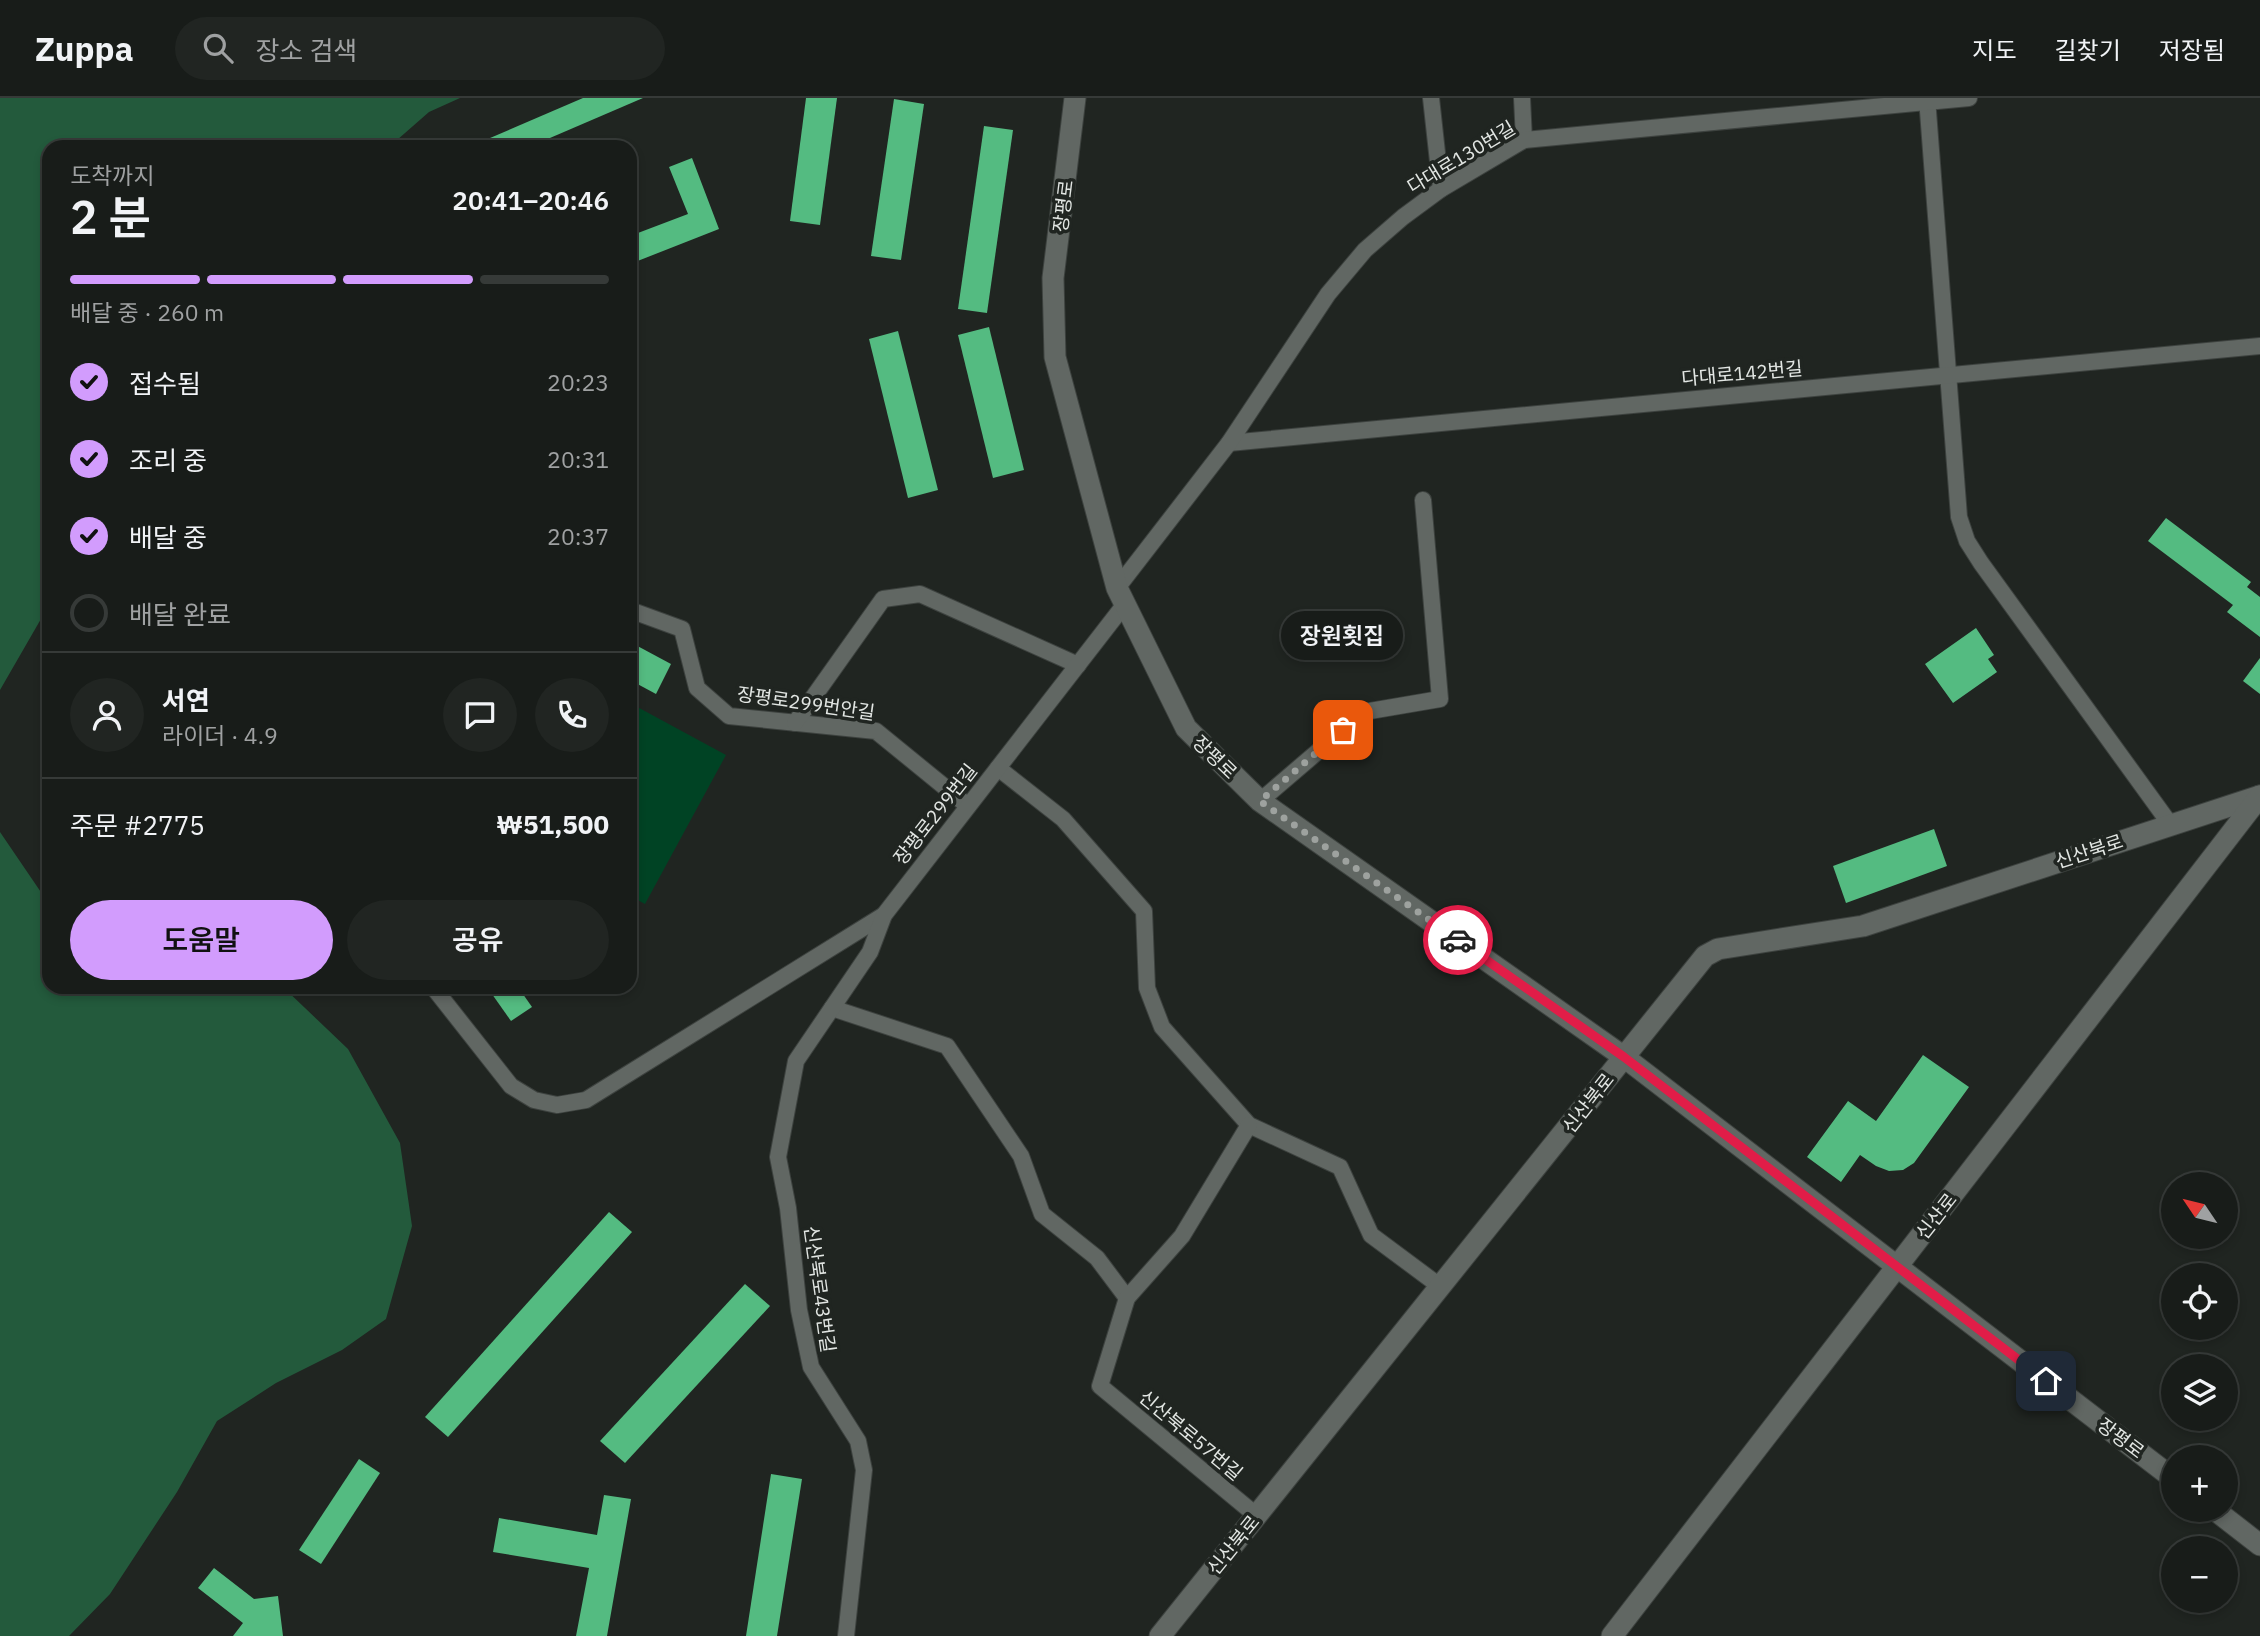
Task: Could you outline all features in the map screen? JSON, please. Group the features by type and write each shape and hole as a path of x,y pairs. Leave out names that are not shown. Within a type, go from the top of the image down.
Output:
{"street":[{"name":"장평로","path":"1075,98 1054,278 1055,357 1121,596 1186,728 1260,801 1624,1057 2161,1469"},
{"path":"1431,98 1441,189"},
{"path":"1522,98 1524,140"},
{"name":"다대로130번길","path":"1121,596 1229,443 1328,294 1365,250 1441,189 1524,140 1969,98"},
{"path":"1927,100 1959,517 1966,541 2170,824"},
{"name":"다대로142번길","path":"1229,443 2260,346"},
{"path":"1260,801 1364,712 1440,699 1423,500"},
{"path":"795,723 883,599 920,594 1078,665"},
{"name":"장평로299번길","path":"796,1061 870,952 884,915 1078,665 1121,596"},
{"name":"장평로299번안길","path":"637,613 682,629 697,688 729,716 876,731 968,806"},
{"path":"998,768 1063,819 1144,911 1147,988 1162,1027 1249,1125 1340,1167 1371,1235 1441,1287"},
{"name":"신산북로","path":"1160,1636 1705,956 1718,949 1863,926 2260,796"},
{"name":"신산로","path":"1612,1636 2260,796"},
{"path":"439,994 511,1086 534,1100 557,1105 586,1100 884,915"},
{"path":"832,1008 947,1046 1021,1156 1042,1214 1097,1258 1127,1298 1182,1236 1249,1125"},
{"name":"신산북로43번길","path":"796,1061 778,1157 788,1208 799,1310 811,1367 858,1441 864,1470 846,1636"},
{"name":"신산북로57번길","path":"1127,1298 1100,1386 1256,1516"},
{"path":"2230,1522 2260,1545"}],"green space":[{"path":"0,98 460,98 429,112 397,140 42,140 42,617 0,690"},
{"path":"637,707 726,755 645,904 637,900"},
{"path":"0,832 42,894 42,994 290,994 348,1049 400,1143 412,1226 386,1319 342,1350 276,1383 217,1421 177,1492 110,1594 69,1636 0,1636"}],"building":[{"path":"583,98 643,98 545,140 485,140"},
{"path":"806,98 837,98 820,225 790,221"},
{"path":"894,99 924,104 901,260 871,256"},
{"path":"984,126 1013,130 987,313 958,309"},
{"path":"692,158 719,229 637,261 637,233 688,214 669,167"},
{"path":"989,327 1024,470 993,478 958,335"},
{"path":"898,331 938,490 908,498 869,339"},
{"path":"2166,518 2251,582 2247,587 2260,597 2260,637 2227,612 2233,605 2148,541"},
{"path":"1976,628 1994,655 1988,659 1997,672 1953,703 1925,664"},
{"path":"637,646 671,664 656,694 637,684"},
{"path":"2260,658 2260,694 2243,681"},
{"path":"1934,829 1947,866 1846,903 1833,866"},
{"path":"492,994 523,994 532,1007 511,1021"},
{"path":"1923,1055 1969,1087 1914,1163 1903,1170 1889,1171 1860,1155 1841,1182 1807,1157 1848,1101 1876,1121"},
{"path":"609,1212 632,1232 448,1437 425,1417"},
{"path":"745,1284 770,1306 625,1463 600,1441"},
{"path":"359,1459 380,1473 321,1564 299,1550"},
{"path":"771,1474 802,1479 777,1636 746,1636"},
{"path":"604,1495 631,1499 607,1636 576,1636 589,1568 493,1552 499,1518 597,1535"},
{"path":"214,1568 254,1599 278,1596 283,1636 233,1636 243,1623 198,1588"}],"way so far":[{"path":"1343,730 1260,801 1458,940"}],"place":[{"name":"장원횟집","path":"1343,730"}],"route":[{"path":"1458,940 1624,1057 2046,1381"}]}
